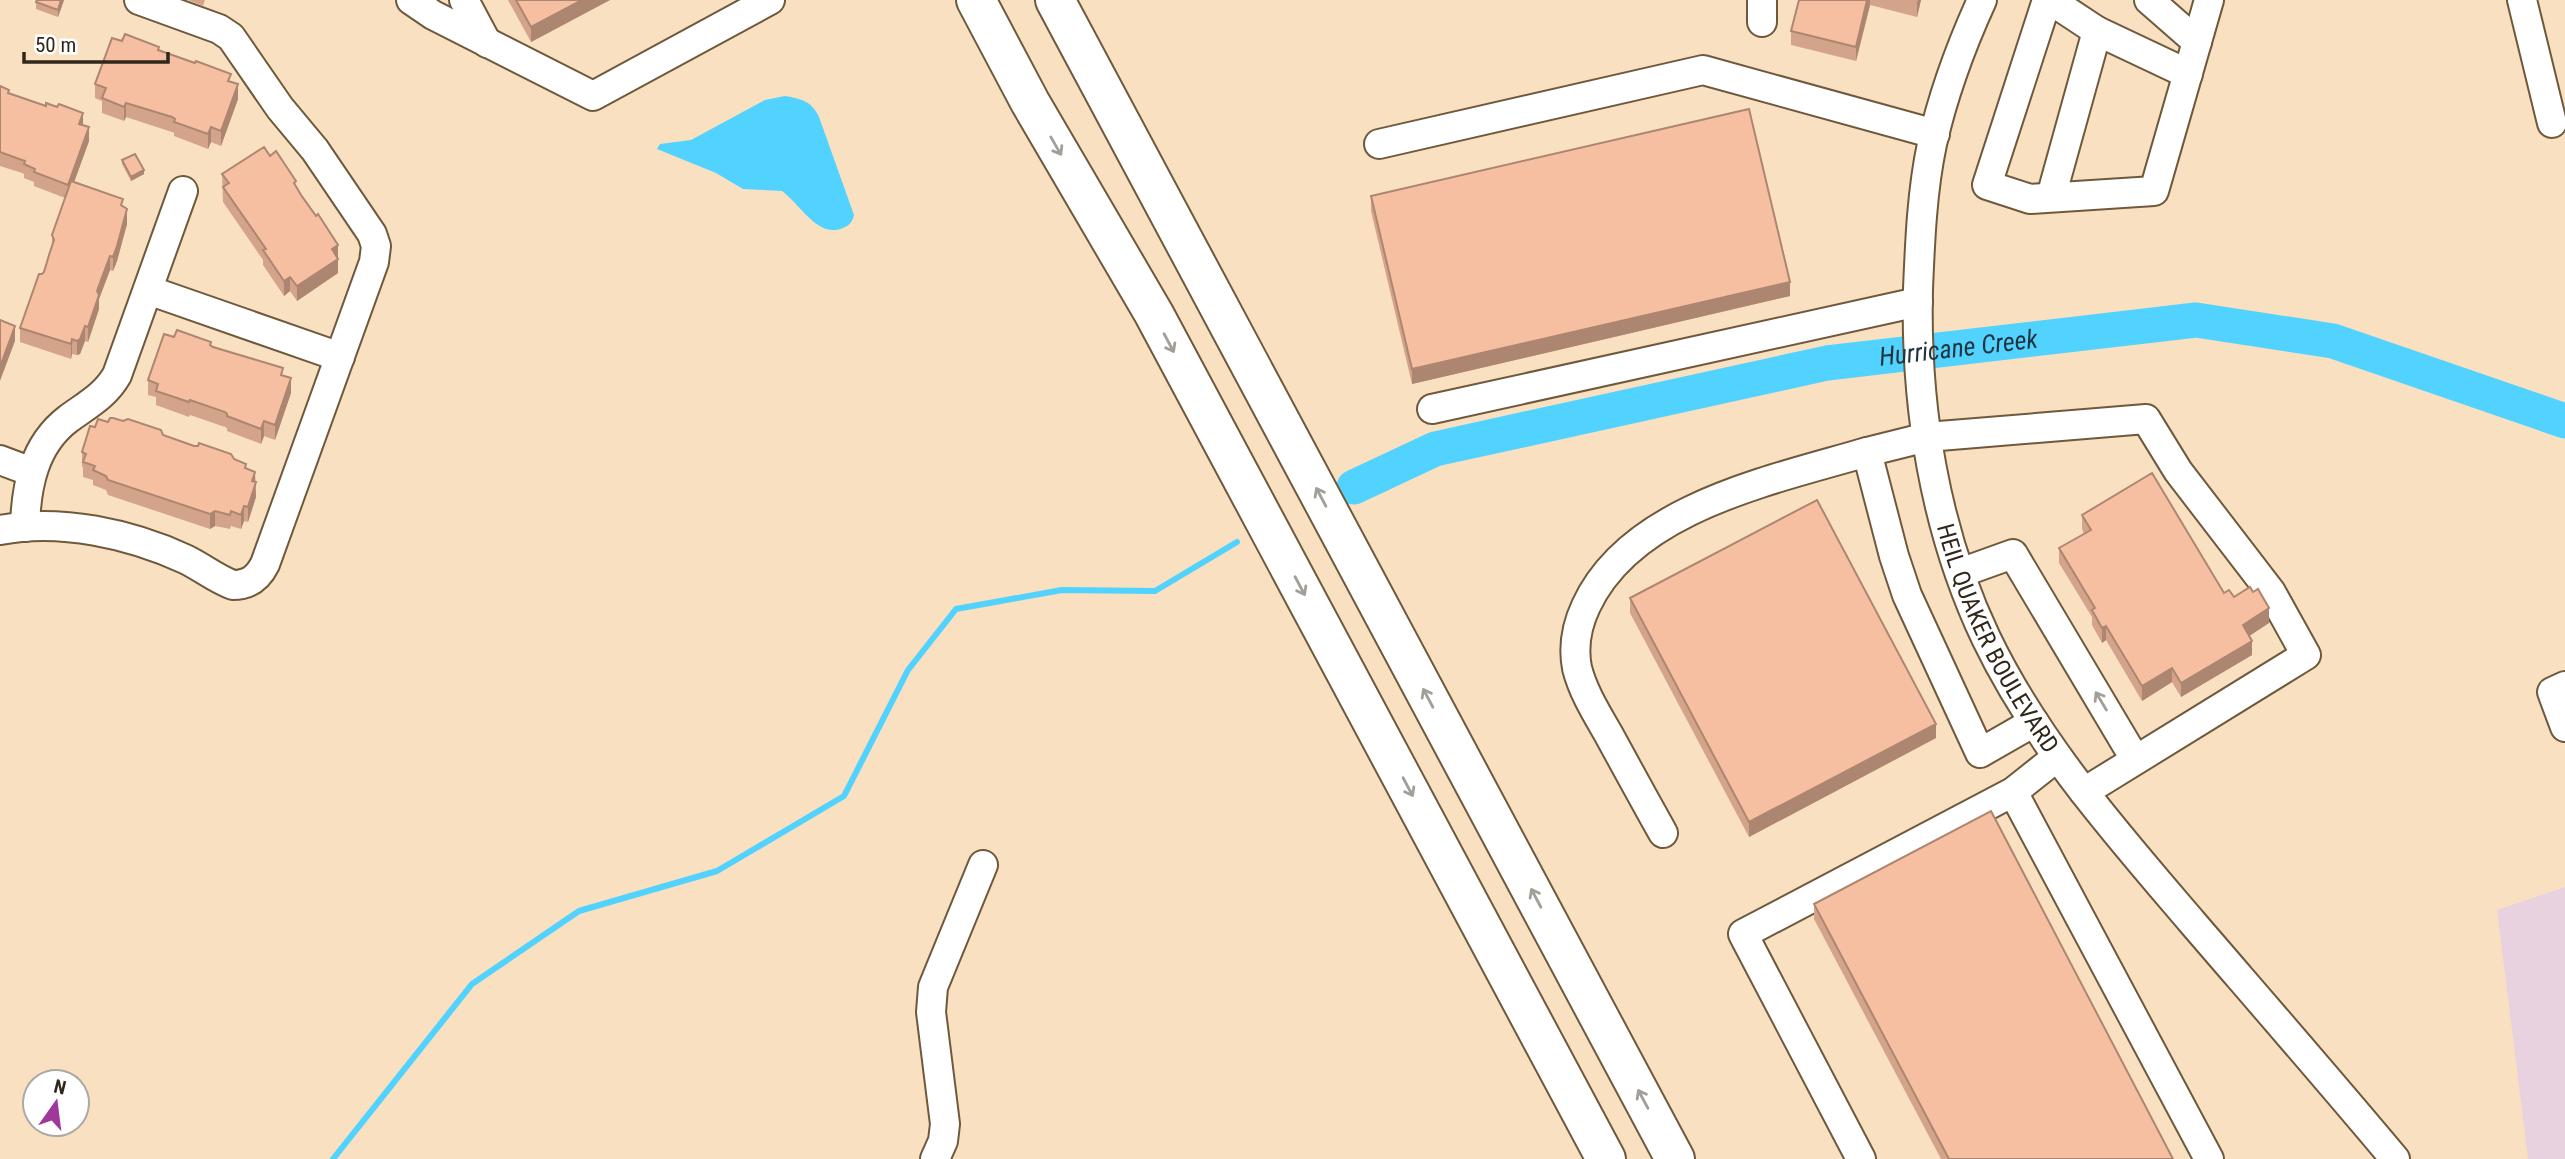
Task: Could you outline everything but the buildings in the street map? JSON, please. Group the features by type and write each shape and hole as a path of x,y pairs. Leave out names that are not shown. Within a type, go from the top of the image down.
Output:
{"highway":[{"path":"960,0 1030,102"},
{"path":"976,0 1030,102 1154,314 1606,1159"},
{"path":"1055,0 1675,1159"}],"street":[{"path":"139,0 219,29 231,37 280,108 315,150 372,234 376,246 374,262 265,565 252,581 233,585 184,559 113,535 79,529 12,528 32,472 51,434 70,417 101,397 112,383 183,191"},
{"path":"411,0 433,15 593,96 770,0"},
{"path":"464,0 487,43"},
{"name":"HEIL QUAKER BOULEVARD","path":"1982,0 1952,75 1935,134 1923,211 1918,302 1917,335 1927,437 1941,507 1960,573 1986,637 2010,684 2057,757 2174,901 2395,1159"},
{"path":"2188,74 2096,32 2048,0 1987,185 2030,199 2154,191 2188,74 2209,0"},
{"path":"2148,0 2197,42"},
{"path":"2522,0 2552,123"},
{"path":"2051,197 2096,32"},
{"path":"1379,144 1703,70 1935,134"},
{"path":"148,289 340,357"},
{"path":"1432,409 1918,302"},
{"path":"1663,834 1581,683 1575,646 1580,621 1591,596 1601,579 1627,550 1682,514 1748,489 1927,437 2146,419 2178,471 2271,592 2306,655 2084,792"},
{"path":"1867,453 1907,595 1980,753 2034,722"},
{"path":"0,460 32,472"},
{"path":"1960,573 2013,554 2135,760"},
{"path":"2565,686 2552,692 2565,727"},
{"path":"1861,1159 1743,934 2013,792 2057,757"},
{"path":"2013,792 2209,1159"},
{"path":"935,1159 943,1141 945,1124 931,1012 933,987 983,865"}],"shaded area":[{"path":"2565,887 2565,1159 2528,1159 2497,910"}],"water":[{"path":"785,96 805,102 813,107 819,117 854,215 850,223 843,228 825,229 817,225 782,191 743,189 716,173 657,149 660,144 691,140 765,100"}],"waterway":[{"name":"Hurricane Creek","path":"1354,487 1435,449 1827,363 2196,320 2333,341 2565,421"},
{"path":"333,1159 472,984 579,911 717,871 844,796 908,670 956,609 1062,590 1155,591 1237,542"}]}
